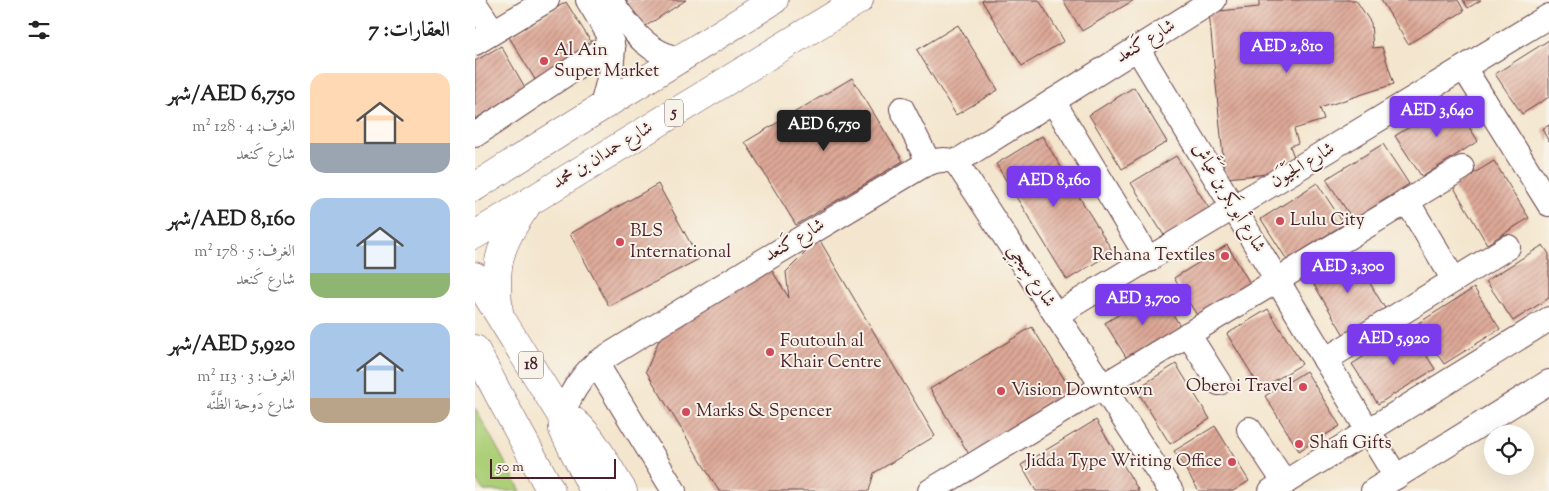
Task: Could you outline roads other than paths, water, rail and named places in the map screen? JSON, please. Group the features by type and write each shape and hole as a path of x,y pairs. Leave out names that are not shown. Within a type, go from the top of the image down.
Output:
{"main road":[{"path":"475,188 530,151 681,60 774,0"},
{"name":"شارع حمدان بن محمد","path":"480,229 531,200 859,0"},
{"path":"475,165 509,159 530,151"},
{"path":"499,313 497,276 502,247 508,234 531,200"},
{"name":"18","path":"475,276 562,417 563,430 594,491"},
{"name":"18","path":"475,349 551,491"},
{"path":"475,371 501,400"},
{"name":"18","path":"562,417 576,422 623,491"}],"street":[{"path":"478,3 484,37 547,0"},
{"path":"588,0 598,14 612,43 613,62 602,106"},
{"path":"610,0 634,32 649,48 669,58 681,60"},
{"name":"شارع كَنعد","path":"562,417 575,387 596,364 929,162 948,159 956,162 1214,0"},
{"name":"شارع الجَيْوَن","path":"1056,315 1549,16"},
{"path":"475,135 612,43"},
{"name":"شارع أبو بَكر بن عَيَّاش","path":"1137,48 1396,477"},
{"path":"1464,68 1549,204"},
{"path":"1053,101 1149,260"},
{"path":"902,109 929,162"},
{"name":"شارع سِيجِي","path":"956,162 1171,491"},
{"path":"930,491 1461,168"},
{"path":"1407,201 1454,280"},
{"path":"1325,360 1508,247"},
{"path":"1249,429 1278,487 1549,319"},
{"path":"1188,334 1219,383"},
{"path":"596,364 674,491"},
{"path":"1373,491 1549,382"}],"place":[{"name":"Al Ain Super Market","path":"544,61"},
{"name":"Lulu City","path":"1280,221"},
{"name":"BLS International","path":"620,242"},
{"name":"Rehana Textiles","path":"1225,256"},
{"name":"Foutouh al Khair Centre","path":"770,352"},
{"name":"Oberoi Travel","path":"1303,387"},
{"name":"Vision Downtown","path":"1001,391"},
{"name":"Marks & Spencer","path":"686,412"},
{"name":"Shafi Gifts","path":"1299,444"},
{"name":"Jidda Type Writing Office","path":"1232,462"}]}
